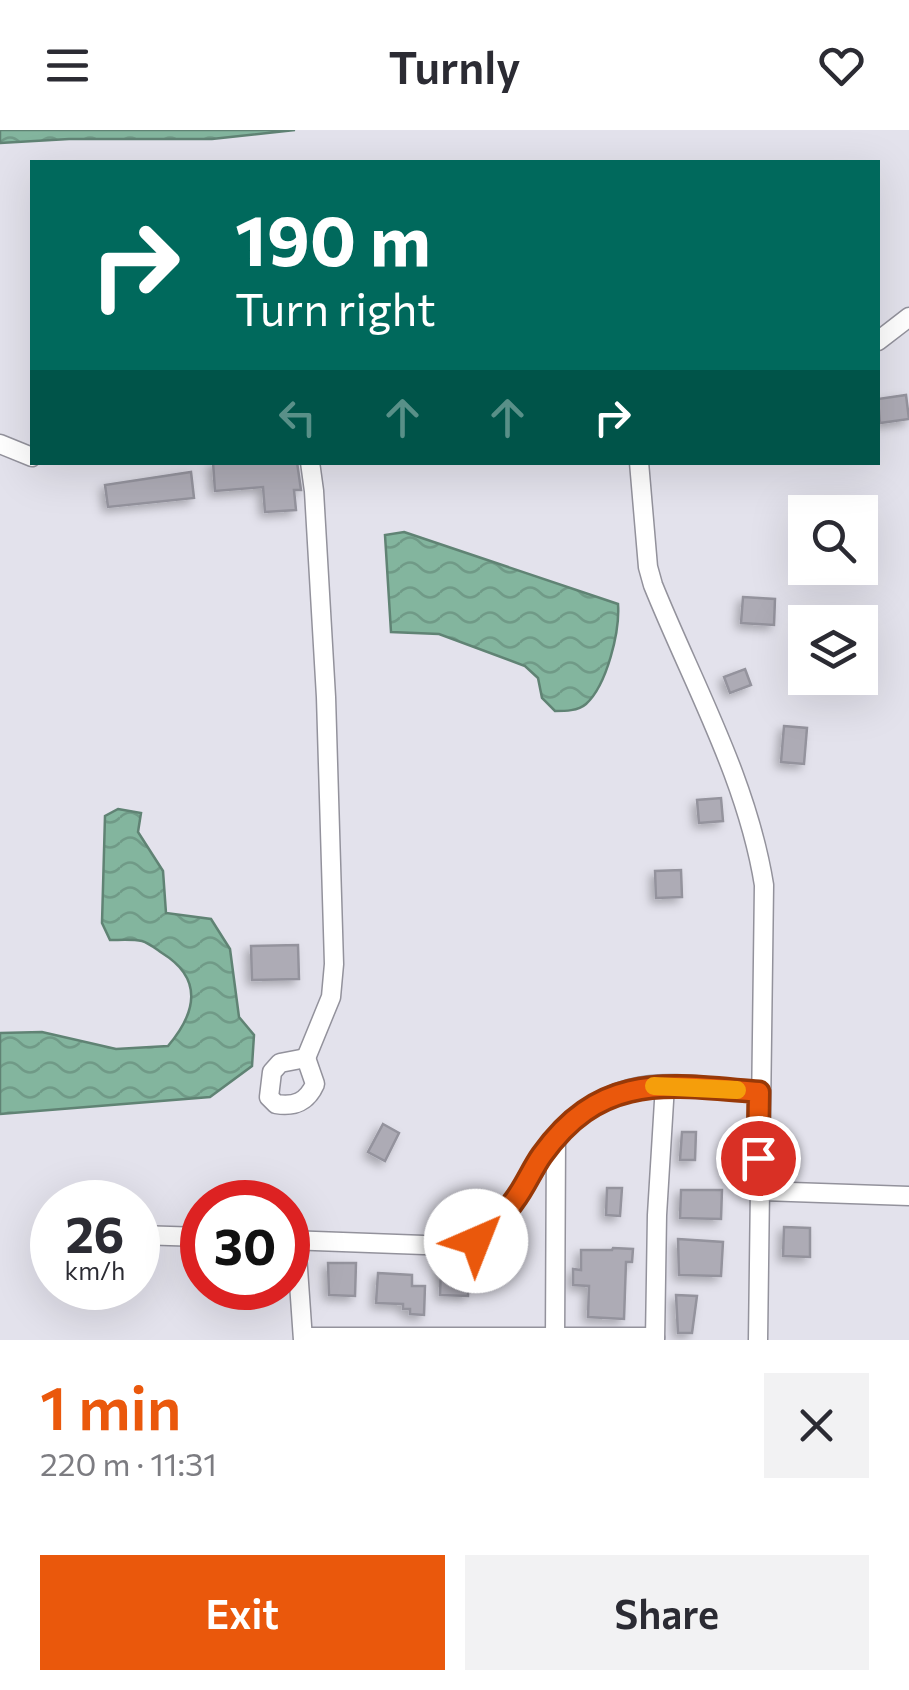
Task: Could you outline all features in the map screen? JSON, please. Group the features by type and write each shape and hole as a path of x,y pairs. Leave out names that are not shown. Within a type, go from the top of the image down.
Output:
{"street":[{"path":"880,339 909,317"},
{"path":"0,444 30,456"},
{"path":"306,1058 331,997 334,964 326,697 310,465"},
{"path":"639,465 653,586 740,790 756,836 764,885 758,1340"},
{"path":"310,1241 451,1246 476,1241 513,1203 567,1123 600,1100 632,1088 665,1085 759,1092"},
{"path":"300,1310 303,1338 655,1338 665,1085"},
{"path":"555,1339 556,1136"},
{"path":"758,1191 909,1196"}],"water":[{"path":"0,130 295,130 212,139 0,143"},
{"path":"404,532 618,604 611,657 586,704 555,711 542,698 538,678 525,666 439,634 391,632 385,535"},
{"path":"118,809 141,813 138,832 163,871 166,913 211,919 230,949 239,1017 254,1035 252,1066 210,1097 0,1114 0,1033 42,1032 116,1049 168,1046 185,1021 191,997 185,974 145,942 110,940 102,923 105,816"}],"building":[{"path":"906,395 909,419 880,423 880,399"},
{"path":"213,465 297,465 301,490 294,490 296,510 265,512 263,487 215,491"},
{"path":"191,472 194,498 108,507 105,485"},
{"path":"743,597 775,599 774,625 741,623"},
{"path":"745,669 751,685 730,693 724,677"},
{"path":"784,726 807,728 804,764 781,762"},
{"path":"721,798 723,821 699,823 697,800"},
{"path":"681,870 682,897 656,898 655,871"},
{"path":"298,945 299,979 252,980 251,946"},
{"path":"383,1124 399,1133 385,1161 368,1152"},
{"path":"682,1132 696,1132 695,1160 680,1160"},
{"path":"607,1188 622,1188 620,1216 606,1215"},
{"path":"681,1190 722,1190 721,1219 680,1218"},
{"path":"784,1227 810,1228 810,1257 783,1256"},
{"path":"678,1239 723,1242 721,1276 679,1275"},
{"path":"633,1249 632,1262 626,1262 624,1319 588,1317 589,1286 573,1285 573,1269 581,1270 581,1250"},
{"path":"328,1263 356,1263 355,1296 329,1295"},
{"path":"441,1263 469,1263 468,1296 440,1295"},
{"path":"378,1273 412,1275 412,1286 425,1286 424,1315 410,1314 403,1304 376,1303"},
{"path":"676,1295 697,1296 692,1333 678,1333"}],"slow traffic":[{"path":"654,1086 737,1090"}],"route":[{"path":"476,1241 513,1203 540,1157 567,1123 600,1100 632,1088 665,1085 759,1092 758,1158"}]}
